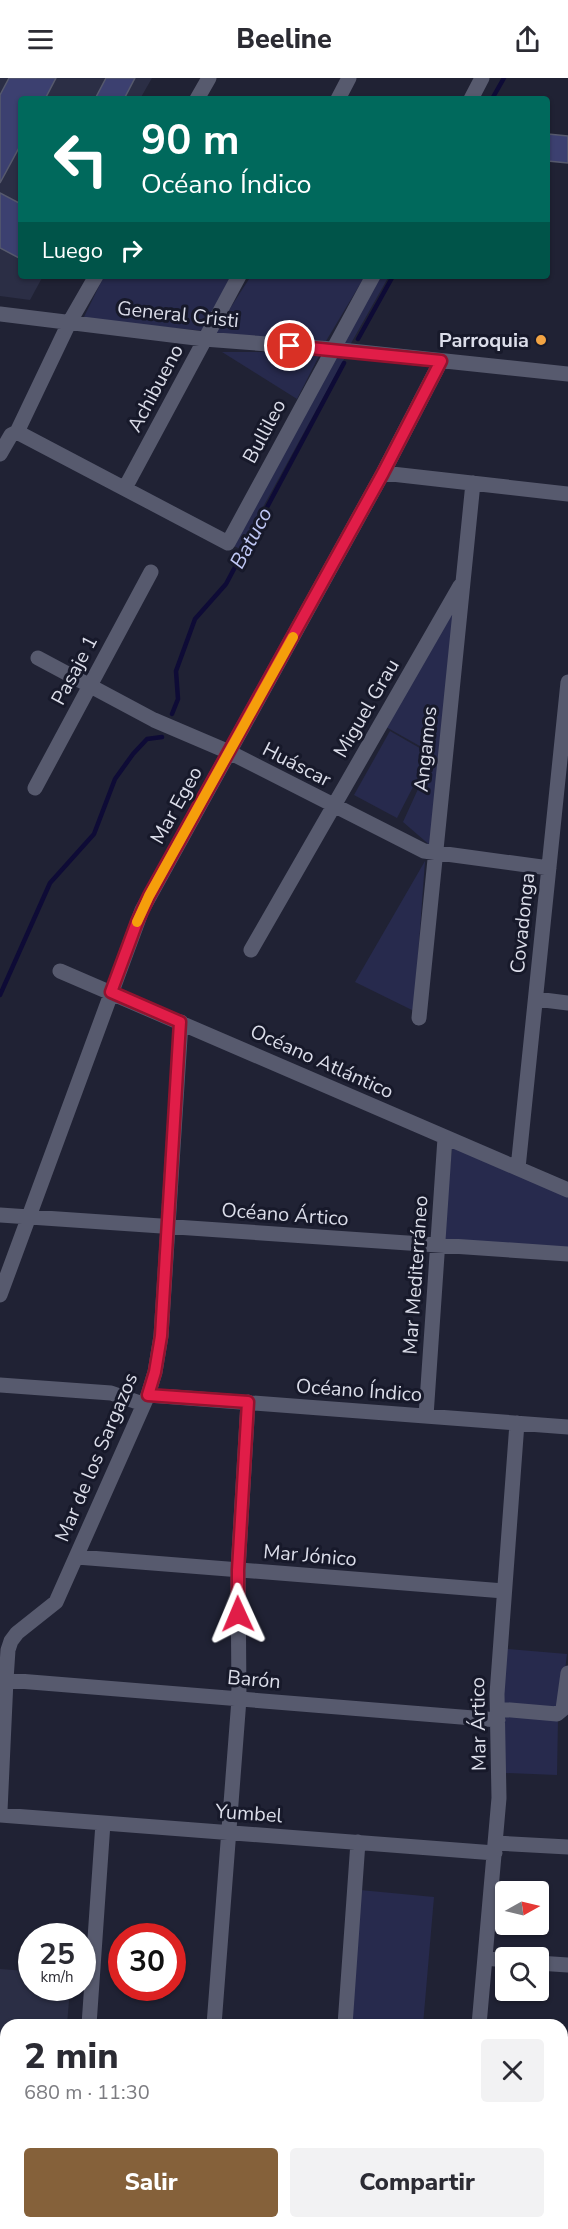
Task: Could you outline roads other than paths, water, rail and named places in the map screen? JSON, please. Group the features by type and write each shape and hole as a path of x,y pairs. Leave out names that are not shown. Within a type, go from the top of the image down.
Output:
{"street":[{"path":"199,96 209,78"},
{"path":"340,96 349,78"},
{"path":"473,96 482,78"},
{"path":"0,454 11,435 17,432 69,323 94,279"},
{"name":"Achibueno","path":"125,488 237,279"},
{"name":"Bullileo","path":"125,488 228,543 371,279"},
{"name":"General Cristi","path":"0,314 204,339 332,349 568,374"},
{"name":"Mar Egeo","path":"0,1295 142,910 383,473 441,361"},
{"path":"17,432 125,488"},
{"path":"383,473 568,494"},
{"name":"Angamos","path":"419,1018 473,483"},
{"name":"Pasaje 1","path":"34,788 151,572"},
{"name":"Miguel Grau","path":"251,950 463,581"},
{"name":"Huáscar","path":"38,658 154,720 229,752 424,851 549,868"},
{"name":"Covadonga","path":"518,1168 566,723 568,682"},
{"name":"Océano Atlántico","path":"60,971 568,1190"},
{"path":"536,999 568,1003"},
{"name":"Mar de los Sargazos","path":"0,1813 6,1680 8,1650 11,1641 17,1633 56,1602 155,1372 161,1336 180,1022"},
{"name":"Mar Mediterráneo","path":"426,1416 445,1138"},
{"name":"Océano Ártico","path":"0,1215 568,1254"},
{"name":"Océano Índico","path":"0,1385 111,1393 145,1399 248,1402 568,1427"},
{"path":"213,2019 239,1699 238,1570 248,1402"},
{"name":"Mar Ártico","path":"480,2019 500,1784 496,1694 517,1423"},
{"name":"Mar Jónico","path":"77,1557 504,1591"},
{"name":"Barón","path":"6,1680 239,1699 498,1714 557,1714 563,1708 567,1673"},
{"name":"Yumbel","path":"0,1813 358,1842 495,1848 568,1847"},
{"path":"89,2019 103,1823"},
{"path":"345,2019 358,1842"},
{"path":"485,1958 495,1958"},
{"path":"549,1964 568,1965"}],"waterway":[{"name":"Batuco","path":"494,96 504,78"},
{"name":"Batuco","path":"358,339 391,279"},
{"name":"Batuco","path":"172,714 178,699 176,671 195,619 226,584 344,363"},
{"name":"Batuco","path":"0,995 50,883 94,834 115,779 147,739 162,737"}],"place":[{"name":"Parroquia","path":"541,340"}]}
